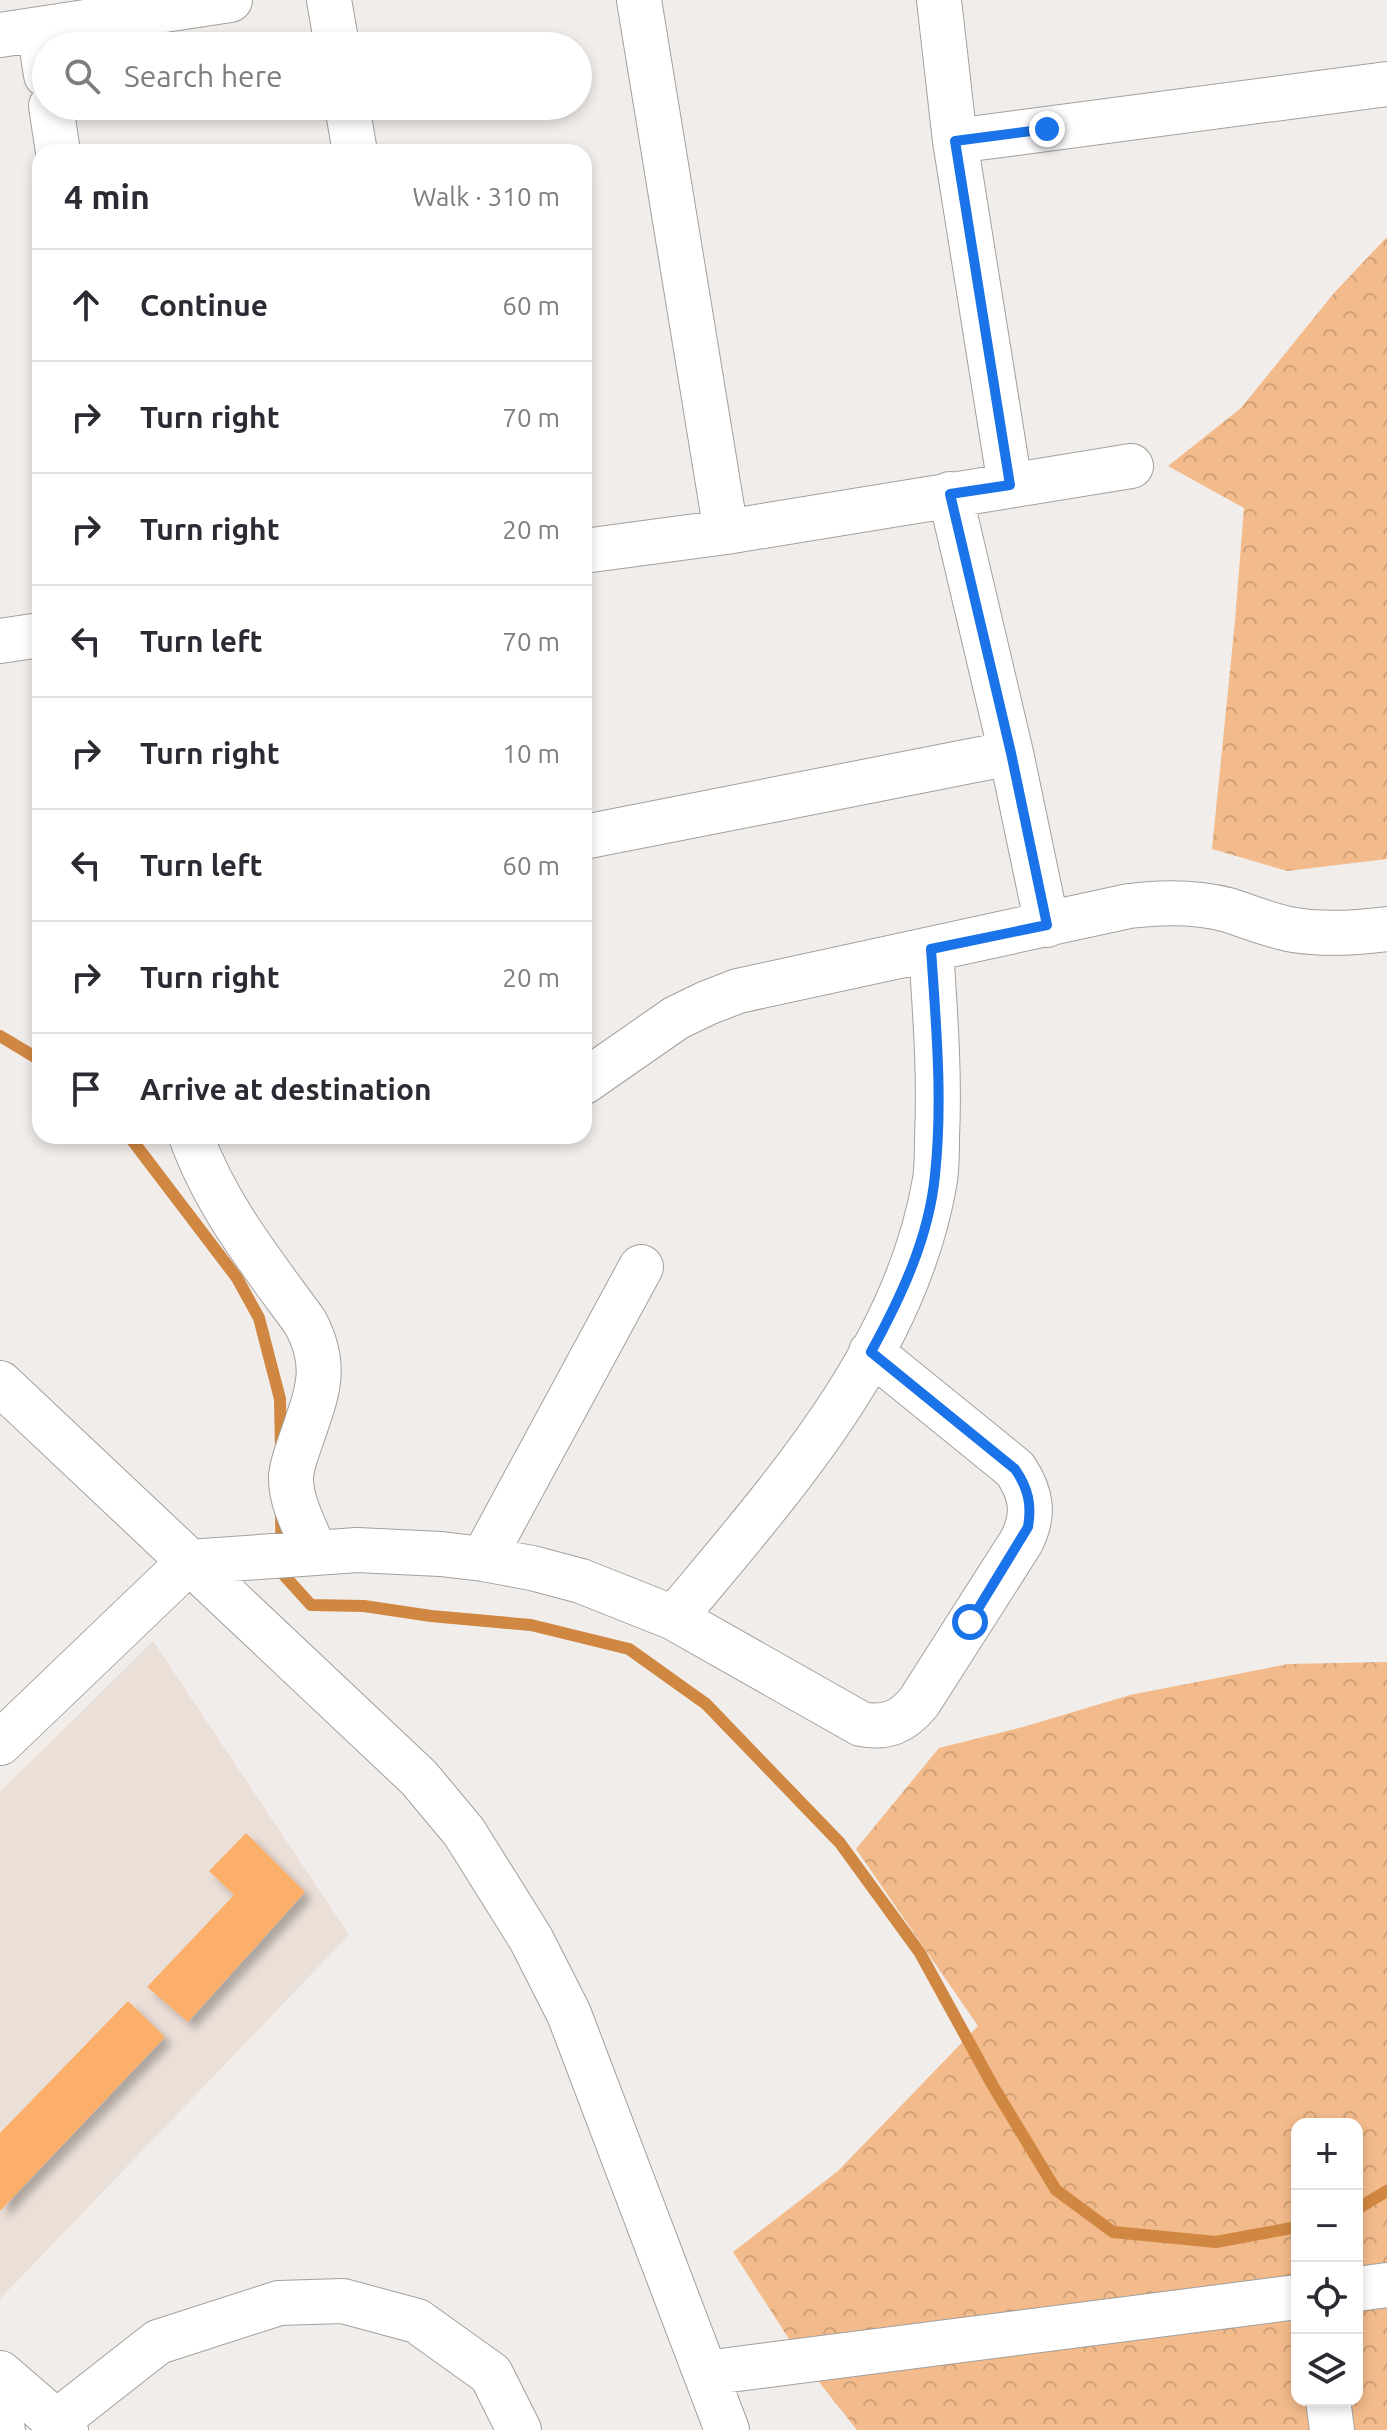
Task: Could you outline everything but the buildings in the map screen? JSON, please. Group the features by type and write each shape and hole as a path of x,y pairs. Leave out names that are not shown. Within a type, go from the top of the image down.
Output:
{"street":[{"path":"32,52 20,32 230,0"},
{"path":"329,0 335,32"},
{"path":"639,0 726,532"},
{"path":"939,0 955,141 1010,485"},
{"path":"955,141 1387,84"},
{"path":"53,120 57,144"},
{"path":"349,120 354,144"},
{"path":"592,550 726,532 1131,466"},
{"path":"950,494 1011,753 1047,925"},
{"path":"0,641 32,636"},
{"path":"592,835 1011,753"},
{"path":"592,1076 676,1018 707,1003 771,983 1129,906 1162,902 1195,904 1228,910 1260,922 1327,933 1387,929"},
{"path":"674,1618 781,1489 845,1397 909,1276 924,1231 935,1177 937,1034 931,949"},
{"path":"194,1144 218,1196 240,1233 314,1338 320,1364 319,1389 291,1474 295,1501 315,1552"},
{"path":"483,1559 641,1267"},
{"path":"0,1743 189,1562 357,1550 483,1559 581,1581 674,1618 861,1724 887,1725 900,1721 919,1702 1021,1542 1031,1512 1024,1482 1015,1469 871,1352"},
{"path":"0,1383 419,1778 464,1832 531,1939 569,2014 727,2430"},
{"path":"1363,2288 1387,2285"},
{"path":"706,2373 1291,2298"},
{"path":"0,2373 61,2426 158,2342 279,2303 343,2301 417,2321 491,2374 519,2430"},
{"path":"1329,2406 1332,2430"},
{"path":"0,2423 3,2430"}],"shaded area":[{"path":"153,1641 349,1935 0,2299 0,1792"}],"green space":[{"path":"1387,237 1387,859 1287,871 1212,849 1244,508 1168,466 1241,408 1334,293"},
{"path":"1387,1662 1387,2430 857,2430 807,2367 733,2252 838,2171 978,2026 856,1849 939,1748 1130,1695 1288,1664"}],"waterway":[{"path":"0,1036 32,1055"},
{"path":"135,1144 237,1278 259,1318 280,1399 281,1449"},
{"path":"281,1515 282,1573 311,1605 364,1606 531,1625 629,1649 706,1704 840,1843 920,1953 993,2086 1056,2190 1113,2232 1216,2242 1291,2228"},
{"path":"1363,2205 1387,2191"}],"route":[{"path":"970,1622 1028,1527 1031,1512 1024,1482 1015,1469 871,1352 909,1276 924,1231 935,1177 939,1109 931,949 1047,925 1011,753 950,494 1010,485 955,141 1047,129"}]}
